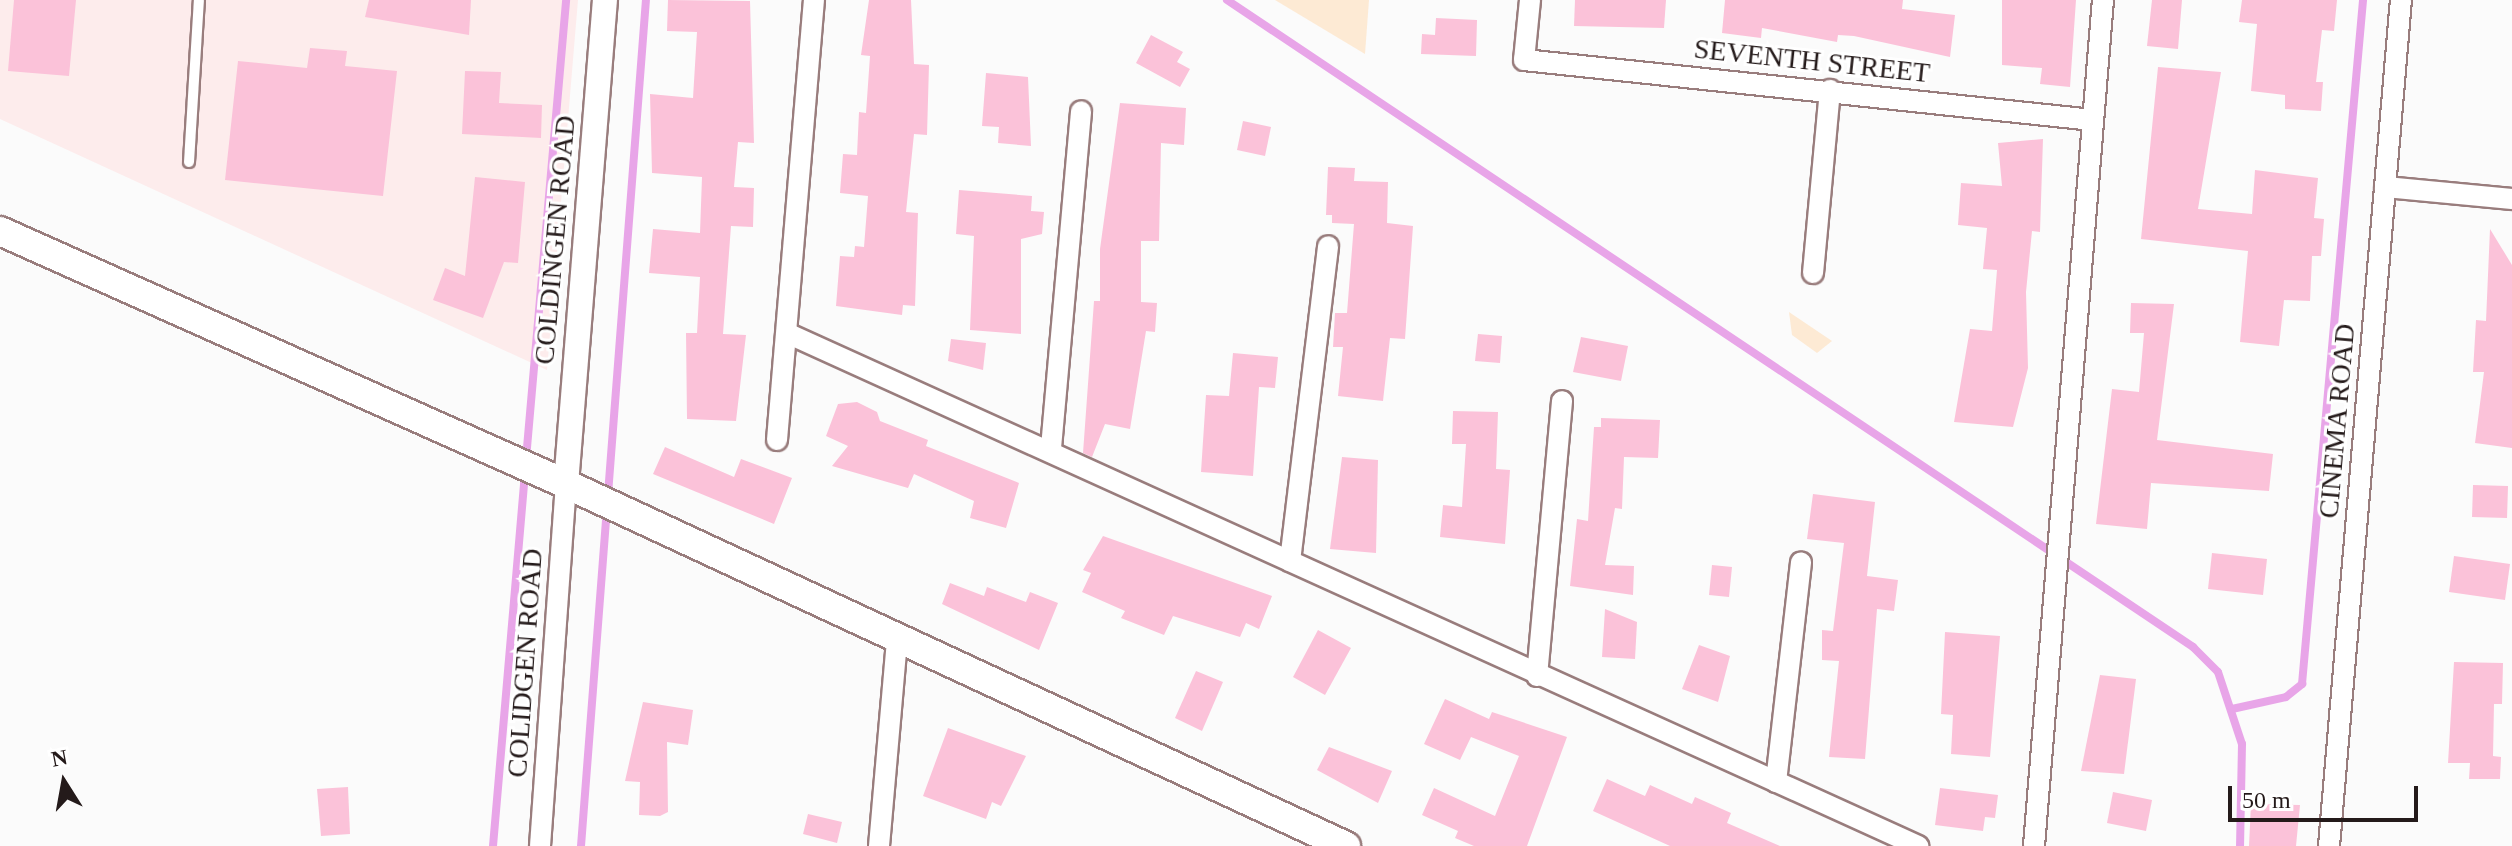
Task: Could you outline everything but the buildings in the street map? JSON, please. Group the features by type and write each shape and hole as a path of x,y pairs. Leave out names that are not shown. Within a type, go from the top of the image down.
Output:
{"main road":[{"path":"0,231 566,484 1346,846"}],"street":[{"name":"COLDINGEN ROAD","path":"566,484 605,0"},
{"path":"777,440 789,334 814,0"},
{"name":"SEVENTH STREET","path":"1530,0 1524,60 2093,120"},
{"path":"2034,846 2064,530 2103,0"},
{"name":"CINEMA ROAD","path":"2329,846 2401,0"},
{"path":"1813,273 1830,90"},
{"path":"1051,448 1081,111"},
{"path":"2385,187 2512,199"},
{"path":"1290,561 1328,246"},
{"path":"789,334 1051,448 1537,676 1918,846"},
{"path":"1537,676 1562,401"},
{"name":"COLIDGEN ROAD","path":"540,846 566,484"},
{"path":"1776,782 1801,562"},
{"path":"879,846 897,640"}],"lane":[{"path":"189,162 199,0"}],"shaded area":[{"path":"0,0 578,0 547,370 0,119"},
{"path":"1275,0 1369,0 1365,54"},
{"path":"1789,312 1832,341 1817,353 1792,335"}],"waterway":[{"path":"526,459 566,0"},
{"path":"581,846 646,0"},
{"path":"1227,0 2193,647 2218,672 2242,744 2240,846"},
{"path":"2232,709 2286,697 2302,684 2363,0"},
{"path":"493,846 525,472"}]}
